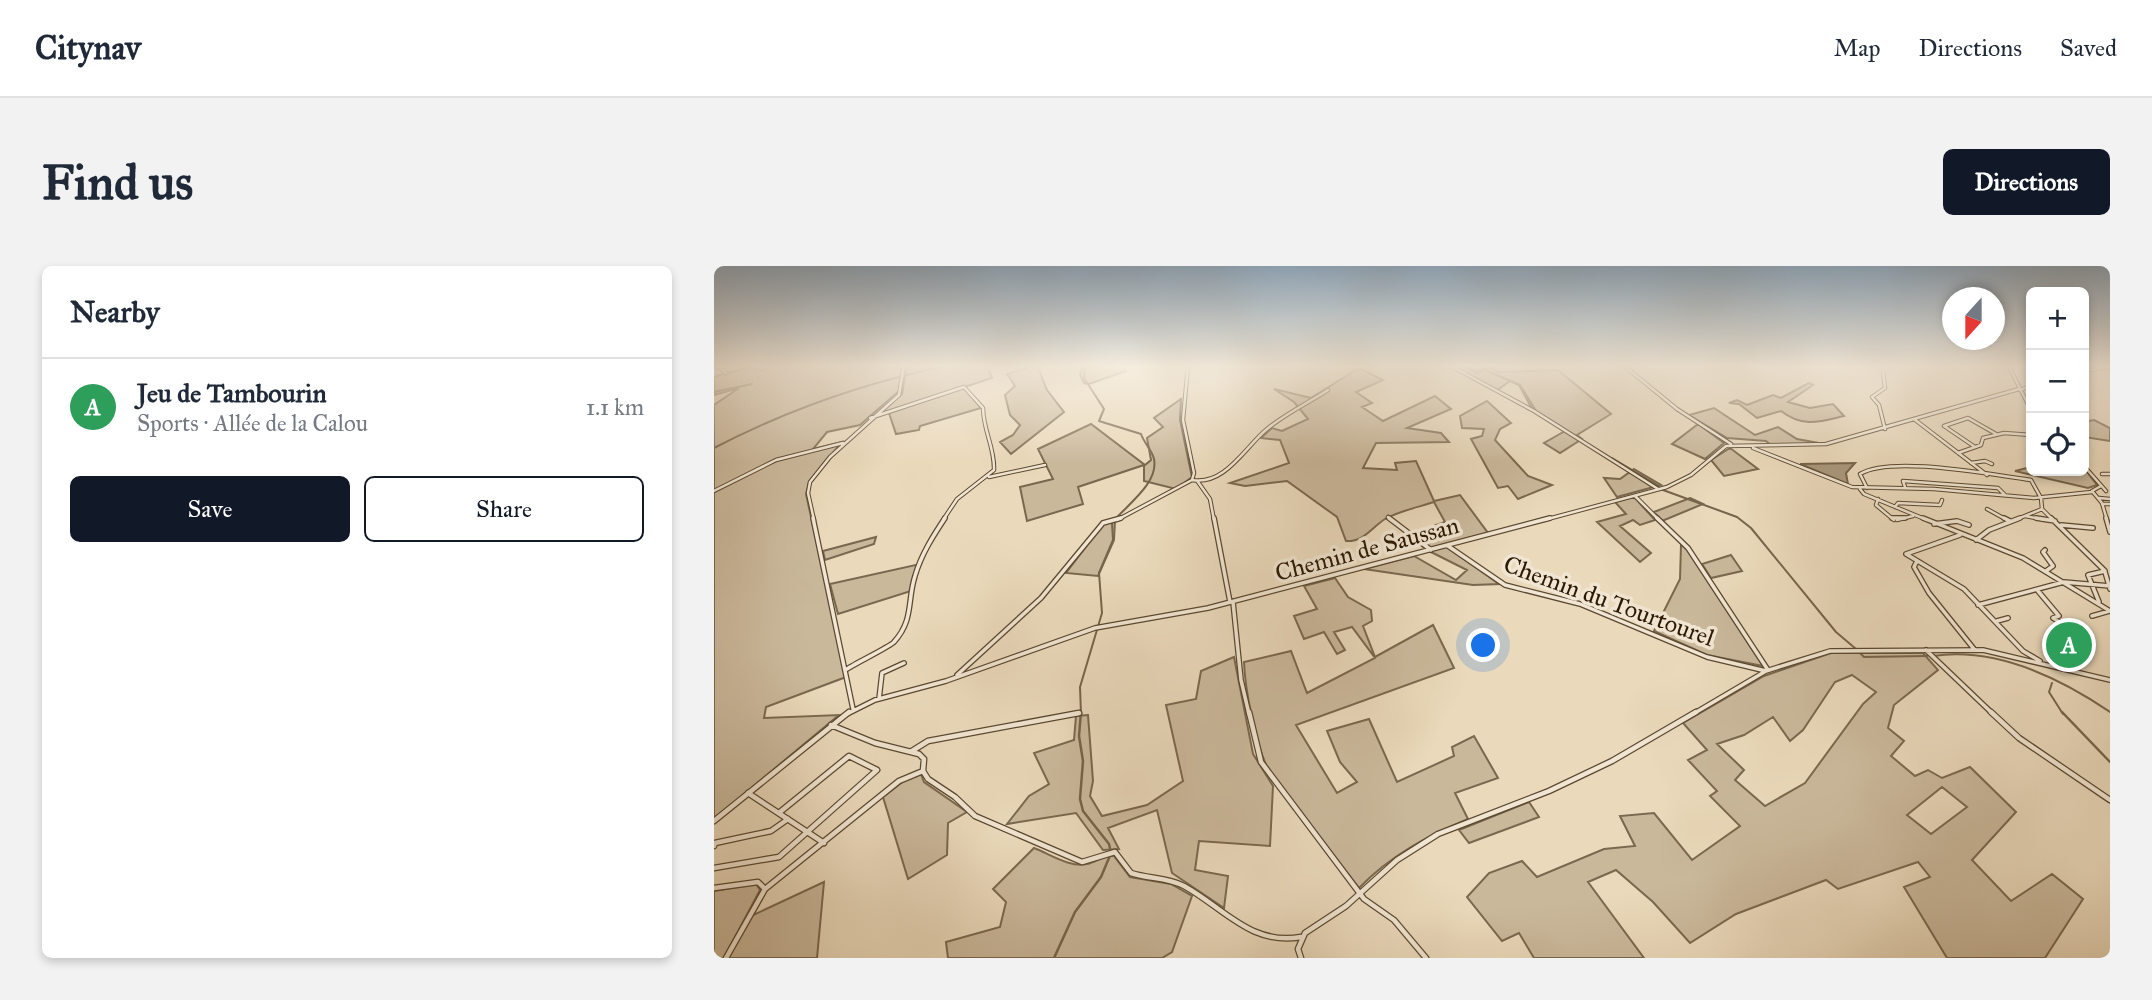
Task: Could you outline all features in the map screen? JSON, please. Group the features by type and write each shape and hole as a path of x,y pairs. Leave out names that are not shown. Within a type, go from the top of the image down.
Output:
{"street":[{"path":"852,710 847,669 808,493 810,482 845,443 896,397"},
{"path":"870,418 933,397"},
{"path":"847,669 894,643 909,622 914,579 930,540 957,499 994,470 993,447 983,421 983,408 973,397"},
{"path":"1185,397 1183,420 1194,481"},
{"path":"952,679 1041,598 1102,523 1116,520 1194,481 1229,469 1267,429 1317,397"},
{"path":"1509,397 1658,489"},
{"path":"1663,397 1733,446"},
{"path":"1872,397 1879,405 1885,429"},
{"path":"1714,432 1727,445 1733,446 1754,448 1826,444 1990,397"},
{"path":"1975,447 1944,426 1968,418 1996,434"},
{"path":"1914,419 1969,464 1987,475"},
{"path":"1957,454 1982,444 1983,438 1996,434 2026,435"},
{"path":"714,491 776,460 845,443"},
{"name":"Chemin de Saussan","path":"714,821 852,710 879,699 952,679 1095,628 1232,602 1635,496 1683,480 1727,445"},
{"path":"1754,448 1840,484 1859,488 1934,489 2041,498 2095,495 2106,502 2109,526"},
{"path":"1969,464 1985,461 1992,464"},
{"path":"986,478 1045,465"},
{"path":"1867,489 1860,474 1872,467 1922,467 2028,479 2035,484 2041,498 2040,509"},
{"path":"2089,473 2100,487 2108,492"},
{"path":"2102,474 2110,474"},
{"path":"1194,481 1203,485 1210,499 1232,602 1241,680 1261,762 1364,899 1394,920 1426,958"},
{"path":"1905,488 1902,482 1929,481 1998,488 2005,495"},
{"path":"1929,481 1934,489"},
{"path":"2095,495 2100,487"},
{"path":"1859,488 1864,494 1934,524 2016,555 2110,611"},
{"path":"1635,496 1688,548 1767,671"},
{"path":"1878,499 1876,505 1895,520 1915,515"},
{"path":"1895,506 1898,503 1940,505 1942,500"},
{"path":"1987,509 2010,521"},
{"path":"1975,541 1985,532 2040,509"},
{"path":"1978,605 2064,582 2110,587 2104,571 2057,521 2040,509"},
{"path":"2024,515 2030,519 2057,521"},
{"path":"1388,517 1431,550"},
{"path":"1934,524 1957,521 1969,525"},
{"path":"2061,525 2093,528"},
{"path":"1960,535 1906,554 1964,590 2026,653 2040,662"},
{"name":"Chemin du Tourtourel","path":"1447,546 1505,585 1580,604 1707,657 1767,671"},
{"path":"2045,550 2043,552 2053,566 2046,571"},
{"path":"1917,563 1915,569 1929,593 1974,649"},
{"path":"2101,604 2089,574 2104,571 2109,566"},
{"path":"2038,590 2059,616 2053,618 2070,629"},
{"path":"2092,616 2110,611"},
{"path":"1997,621 2008,618"},
{"path":"833,726 876,743 912,751 923,758 923,771 935,785 955,797 975,816 1027,841 1082,862 1111,852 1131,873 1163,878 1179,884 1261,935 1279,941 1301,937 1346,906 1397,860 1438,834 1549,791 1612,761 1767,671 1824,652 1974,649 2110,680"},
{"path":"1926,650 2019,738 2110,800"},
{"path":"879,699 882,673 904,663"},
{"path":"965,668 973,671"},
{"path":"912,751 928,741 1079,713"},
{"path":"714,868 779,857 876,773 853,756 849,756 780,812"},
{"path":"726,958 765,889 899,781 923,771"},
{"path":"748,793 824,843"},
{"path":"714,844 771,831 789,818"},
{"path":"714,888 758,882 765,889"},
{"path":"1301,937 1298,949 1301,958"}],"shaded area":[{"path":"725,397 892,397 860,425 827,432 813,449 842,442 809,482 806,494 846,677 766,707 764,718 839,715 714,819 714,405"},
{"path":"898,397 933,397 876,416"},
{"path":"934,397 972,397 981,408 920,426 919,430 896,434 889,413"},
{"path":"1006,397 1053,397 1064,412 1011,454 1000,442 1013,435 1020,425 1010,415"},
{"path":"1287,397 1364,397 1372,403 1362,407 1383,421 1437,397 1451,409 1407,428 1441,433 1449,442 1376,443 1363,468 1397,470 1395,463 1416,461 1434,501 1460,495 1488,533 1426,549 1407,535 1445,522 1434,502 1391,516 1363,537 1346,541 1337,517 1287,481 1245,486 1230,483 1289,463 1280,440 1261,438 1272,428 1282,431 1308,419"},
{"path":"1526,397 1591,397 1611,414 1577,435 1582,439 1560,453 1544,443 1565,431 1532,409"},
{"path":"1767,397 1795,397 1788,402 1810,408 1833,404 1844,416 1819,422 1804,422 1781,411 1757,418 1739,404 1729,403 1737,400 1747,405"},
{"path":"1181,399 1180,420 1192,477 1176,489 1144,481 1144,465 1078,487 1083,504 1027,521 1020,487 1053,479 1038,449 1091,424 1145,465 1151,460 1147,438 1163,427 1154,418"},
{"path":"1487,401 1511,423 1500,429 1495,440 1528,476 1552,485 1518,499 1508,486 1498,488 1471,439 1482,436 1484,429 1462,428 1460,416"},
{"path":"1714,408 1755,435 1778,427 1797,439 1819,443 1772,446 1766,441 1727,438 1689,415"},
{"path":"2094,420 2110,428 2110,441 2089,438 2089,421"},
{"path":"1698,424 1724,443 1705,459 1672,444"},
{"path":"1730,448 1758,469 1724,476 1711,460"},
{"path":"1855,463 1846,473 1848,484 1800,464"},
{"path":"1634,469 1661,485 1617,497 1604,478 1620,479"},
{"path":"2089,475 2097,485 2088,488 2036,476"},
{"path":"1634,497 1655,520 1640,525 1633,520 1620,526 1651,553 1640,562 1597,522 1626,514 1615,502"},
{"path":"1690,498 1703,504 1662,521 1654,512"},
{"path":"1115,521 1114,540 1098,576 1066,573 1104,523"},
{"path":"876,537 874,544 825,560 823,551"},
{"path":"1681,545 1687,549 1763,666 1707,655 1654,631 1680,579"},
{"path":"1447,547 1499,584 1473,585 1364,569 1414,556 1456,580 1467,570 1429,551"},
{"path":"1731,555 1742,571 1711,578 1702,564"},
{"path":"920,564 911,591 838,614 830,584"},
{"path":"1335,578 1348,597 1371,610 1372,621 1363,626 1375,657 1433,625 1454,668 1296,725 1337,793 1357,782 1340,762 1327,731 1369,719 1397,782 1454,756 1452,747 1474,736 1498,778 1455,793 1468,819 1410,848 1383,866 1359,888 1269,771 1256,733 1244,662 1291,651 1307,693 1375,658 1352,627 1334,632 1345,650 1337,654 1324,632 1304,639 1294,616 1317,609 1304,586"},
{"path":"1831,653 1923,653 1938,670 1894,705 1888,728 1904,741 1891,756 1915,776 1928,770 1942,778 1970,767 2016,812 1972,860 2011,901 2052,874 2083,899 2045,958 1947,958 1904,887 1930,877 1918,862 1838,889 1826,880 1736,914 1690,943 1653,902 1616,870 1588,882 1644,958 1534,958 1519,933 1502,941 1467,897 1489,873 1522,861 1537,877 1604,849 1635,846 1620,816 1654,813 1692,860 1740,826 1710,796 1717,791 1688,760 1707,750 1683,723 1764,676","holes":["1852,675 1876,692 1863,704 1805,783 1765,806 1735,780 1744,770 1717,744 1744,735 1773,717 1790,741 1803,730 1835,682","1942,787 1967,807 1931,834 1907,815"]},
{"path":"1234,657 1253,754 1273,786 1270,846 1199,841 1195,870 1228,876 1224,908 1172,873 1157,810 1108,828 1119,849 1103,850 1076,813 1007,824 1029,796 1049,784 1034,753 1074,740 1076,716 1088,715 1093,781 1090,796 1102,816 1147,805 1183,781 1166,705 1196,699 1201,671"},
{"path":"921,774 924,782 967,812 948,823 947,855 908,879 883,797 905,780"},
{"path":"1529,802 1539,817 1469,843 1459,830"},
{"path":"1034,848 1080,865 1114,856 1130,877 1171,884 1192,896 1172,952 1162,958 948,958 946,942 1000,927 1006,902 993,889"},
{"path":"824,882 817,958 728,958 749,917"},
{"path":"756,884 760,890 724,958 714,958 714,891"}],"waterway":[{"path":"714,448 771,421 831,397"},
{"path":"1081,713 1080,687 1102,613 1099,573 1113,540 1112,523 1140,494 1154,468 1153,456 1141,434 1099,421 1104,409 1096,397"},
{"path":"1528,397 1536,411"},
{"path":"1612,458 1659,486"},
{"path":"1663,490 1737,517 1751,528 1836,632 1856,649"},
{"path":"1860,653 1864,657 1927,656"},
{"path":"1933,656 1980,656 2026,668 2070,688 2110,712"},
{"path":"2052,683 2049,692 2063,714"},
{"path":"2062,712 2110,762"},
{"path":"1054,958 1075,912 1101,877 1111,853 1109,844 1083,811 1080,799 1083,761 1079,736 1081,713"}],"place":[{"name":"Jeu de Tambourin","path":"2069,645"}]}
